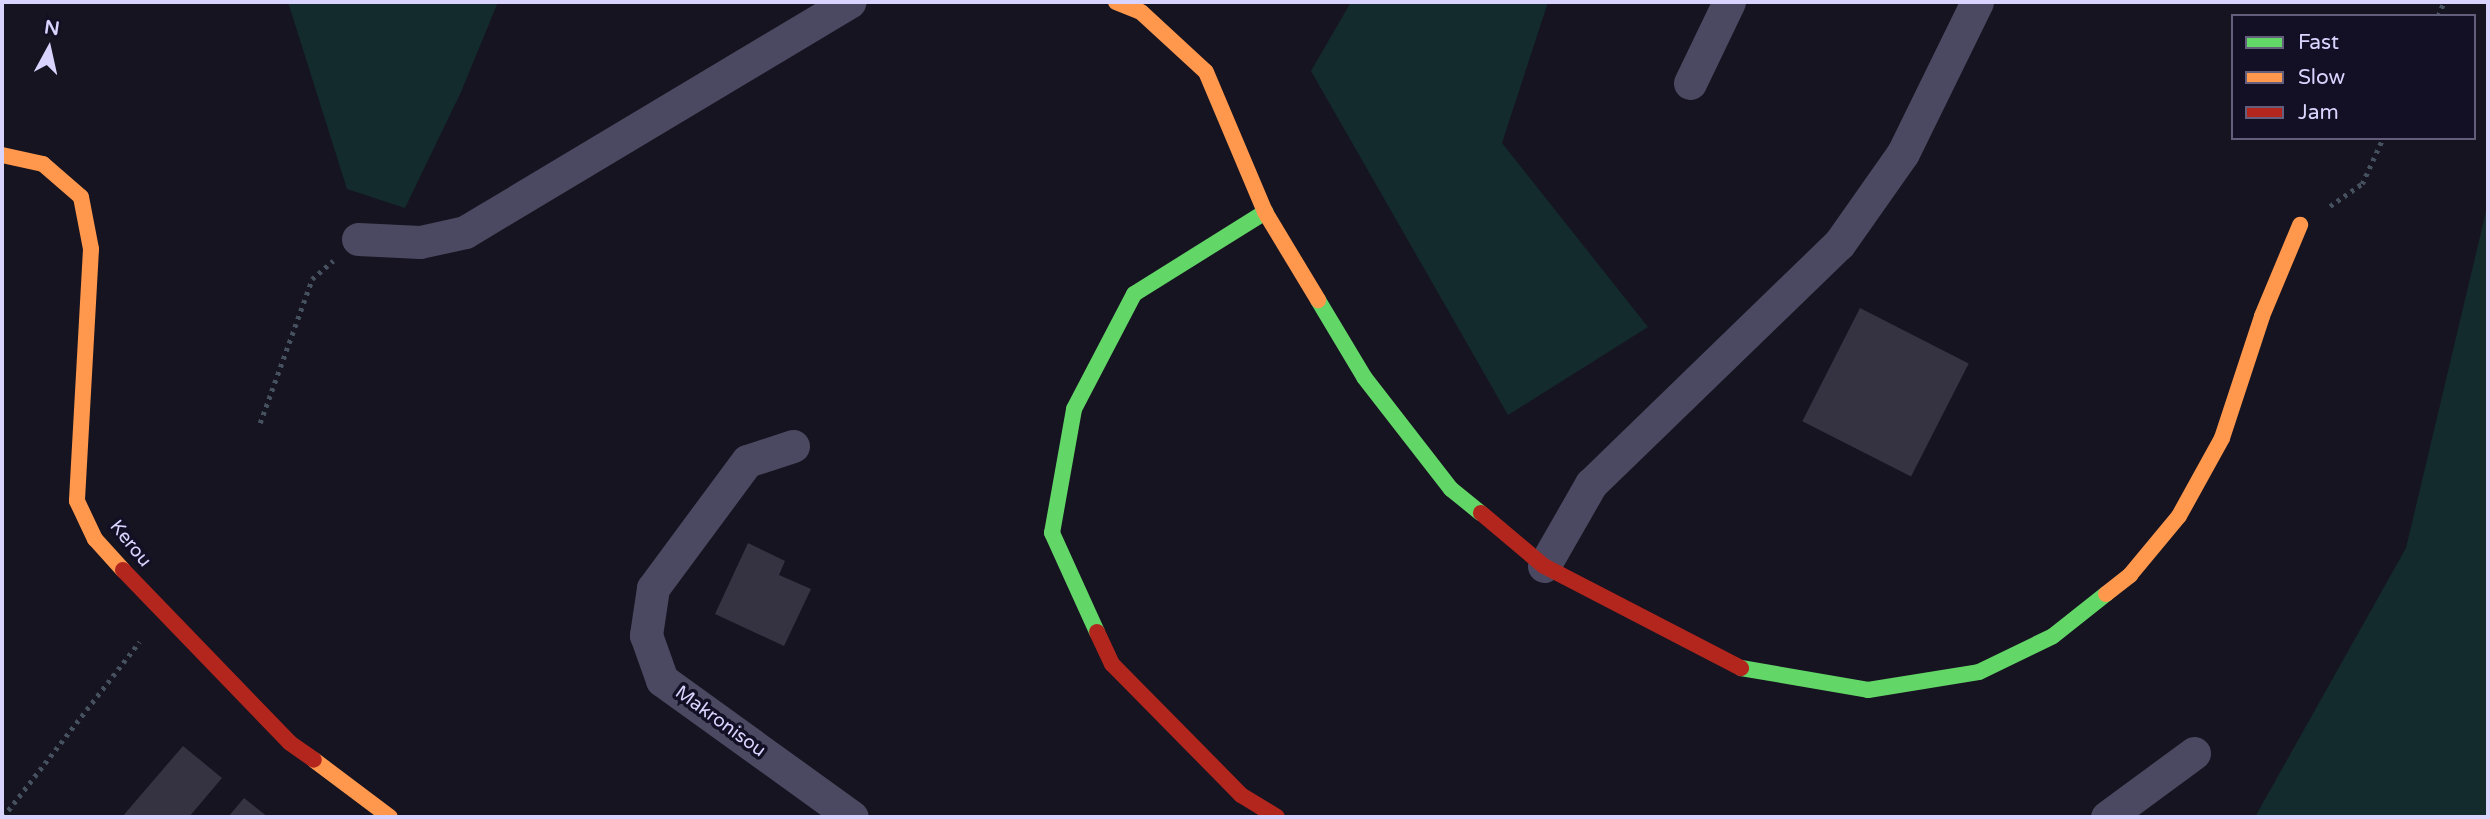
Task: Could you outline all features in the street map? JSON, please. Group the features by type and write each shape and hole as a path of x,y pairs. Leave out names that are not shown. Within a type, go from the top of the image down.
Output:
{"street":[{"path":"358,239 420,242 465,232 849,2"},
{"path":"1116,2 1141,12 1206,72 1265,212 1364,377 1451,489 1544,566 1750,673 1868,690 1979,671 2053,636 2130,575 2179,516 2222,438 2262,316 2300,225"},
{"path":"1690,83 1729,2"},
{"path":"1544,566 1591,484 1839,244 1903,153 1977,2"},
{"name":"Kerou","path":"2,155 43,164 81,197 91,249 77,501 95,539 161,613 290,743 390,817"},
{"path":"1265,212 1134,295 1073,409 1052,533 1112,664 1241,795 1277,817"},
{"name":"Makronisou","path":"793,446 747,461 653,588 646,635 662,680 852,817"},
{"path":"2107,817 2194,753"}],"path":[{"path":"2300,225 2362,184 2382,140"},
{"path":"260,424 312,279 358,239"},
{"path":"3,817 161,613"}],"green space":[{"path":"288,2 498,2 461,92 405,208 347,189"},
{"path":"1351,2 1548,2 1502,143 1648,327 1508,415 1311,71"},
{"path":"2488,203 2488,817 2255,817 2406,548"}],"building":[{"path":"1860,308 1969,363 1911,477 1802,421"},
{"path":"748,543 785,561 779,575 811,589 784,646 715,614"},
{"path":"183,746 222,778 189,817 122,817"},
{"path":"244,798 268,817 228,817"}],"traffic: fast":[{"path":"1097,632 1052,533 1074,409 1134,294 1265,212"},
{"path":"1318,300 1364,377 1451,489 1481,513"},
{"path":"1741,668 1868,690 1979,672 2053,636 2106,594"}],"traffic: slow":[{"path":"1116,2 1141,12 1206,72 1265,212 1318,300"},
{"path":"2,155 43,164 81,197 91,249 77,501 95,539 123,570"},
{"path":"2106,594 2130,575 2179,516 2222,438 2262,316 2300,225"},
{"path":"314,760 390,817"}],"traffic: jam":[{"path":"1481,513 1544,566 1741,668"},
{"path":"123,570 290,743 314,760"},
{"path":"1097,632 1112,664 1241,795 1277,817"}]}
